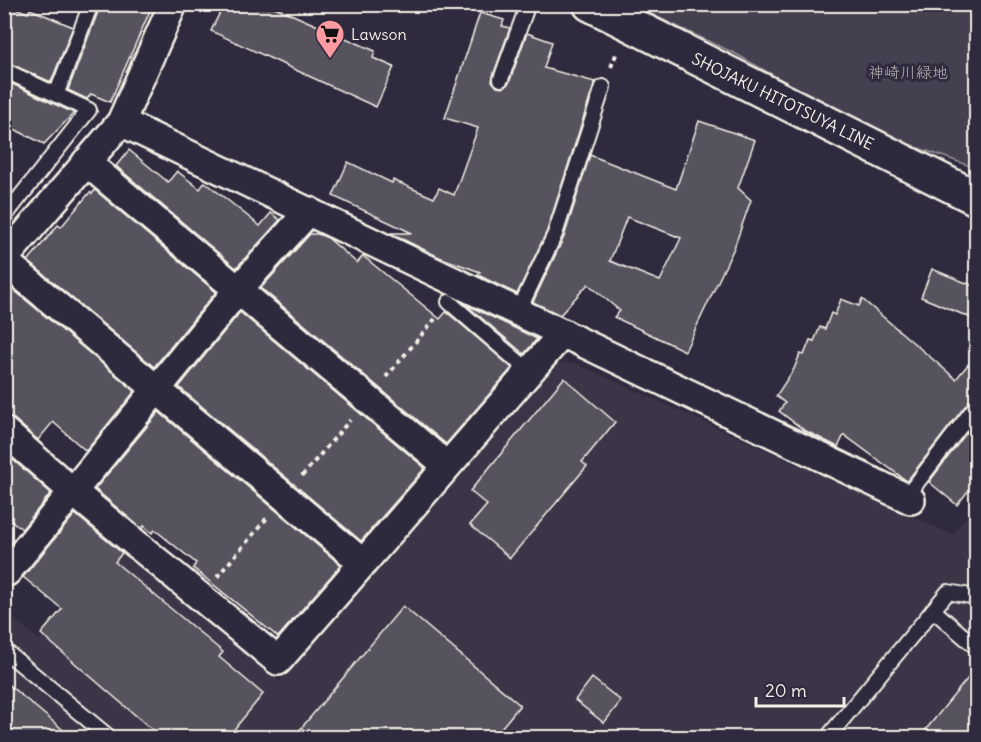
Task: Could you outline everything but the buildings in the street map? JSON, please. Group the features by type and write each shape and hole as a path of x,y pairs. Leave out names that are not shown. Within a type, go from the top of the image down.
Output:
{"main road":[{"name":"SHOJAKU HITOTSUYA LINE","path":"590,4 976,198"}],"street":[{"path":"173,4 121,122 4,260 155,390 363,563"},
{"path":"121,122 909,499"},
{"path":"86,162 446,465"},
{"path":"4,570 7,572 237,291 309,211"},
{"path":"4,431 72,491 278,661 563,333"}],"lane":[{"path":"56,95 91,4"},
{"path":"501,79 528,4"},
{"path":"4,70 89,110 4,217"},
{"path":"518,312 555,234 603,87"},
{"path":"449,302 529,371"},
{"path":"909,499 976,406"},
{"path":"827,738 948,592 976,597"},
{"path":"933,610 976,646"},
{"path":"4,650 110,738"}],"path":[{"path":"603,87 628,24"},
{"path":"200,597 449,302"}],"shaded area":[{"path":"575,363 952,535 976,505 976,737 5,737 4,610 39,640 115,545 280,681 551,364"}],"green space":[{"name":"神崎川緑地","path":"631,5 976,5 976,168 878,134 734,53"}],"place":[{"name":"Lawson","path":"330,60"}]}
